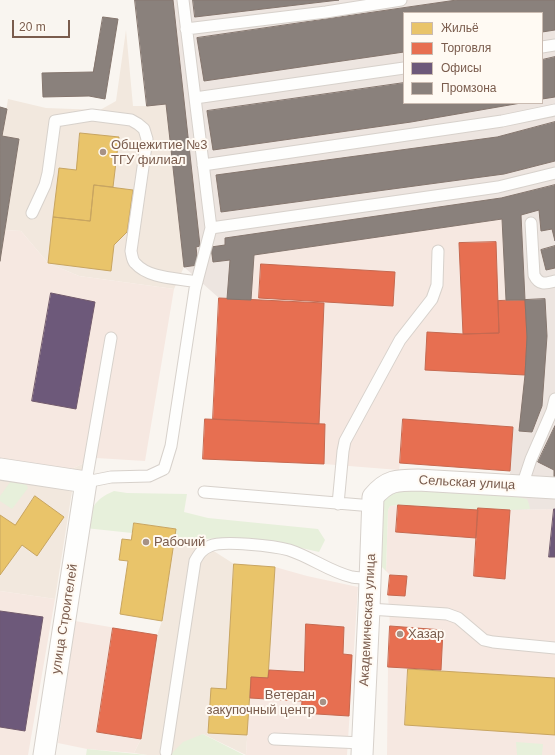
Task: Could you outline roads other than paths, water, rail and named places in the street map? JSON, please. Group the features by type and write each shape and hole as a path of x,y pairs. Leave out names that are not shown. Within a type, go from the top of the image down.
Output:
{"street":[{"path":"0,469 86,482"},
{"name":"Сельская улица","path":"381,487 398,480 405,480 555,488"},
{"name":"улица Строителей","path":"44,755 86,482"},
{"name":"Академическая улица","path":"362,749 373,497 381,487"}],"lane":[{"path":"111,338 86,482 111,477 149,476 164,469 171,446 197,282 211,228 183,0"},
{"path":"186,29 326,12 402,0"},
{"path":"543,47 555,45"},
{"path":"195,98 403,68"},
{"path":"203,165 502,121 555,110"},
{"path":"32,213 45,185 48,173 55,121 92,115 131,120 144,129 147,139 130,251 134,262 142,269 155,275 197,282"},
{"path":"211,228 498,187 555,173"},
{"path":"531,223 534,275 536,280 545,284 555,281"},
{"path":"338,504 345,441 400,340 432,298 437,285 438,251"},
{"path":"522,486 531,459 552,411 555,399"},
{"path":"204,492 373,506"},
{"path":"166,752 195,561 201,551 211,545 223,544 276,547 291,551 339,573 352,577 370,578"},
{"path":"369,609 446,614 458,618 484,640 555,648"},
{"path":"274,739 362,749"}],"place":[{"name":"Общежитие №3 ТГУ филиал","path":"103,152"},
{"name":"Рабочий","path":"146,542"},
{"name":"Хазар","path":"400,634"},
{"name":"Ветеран закупочный центр","path":"323,702"}]}
